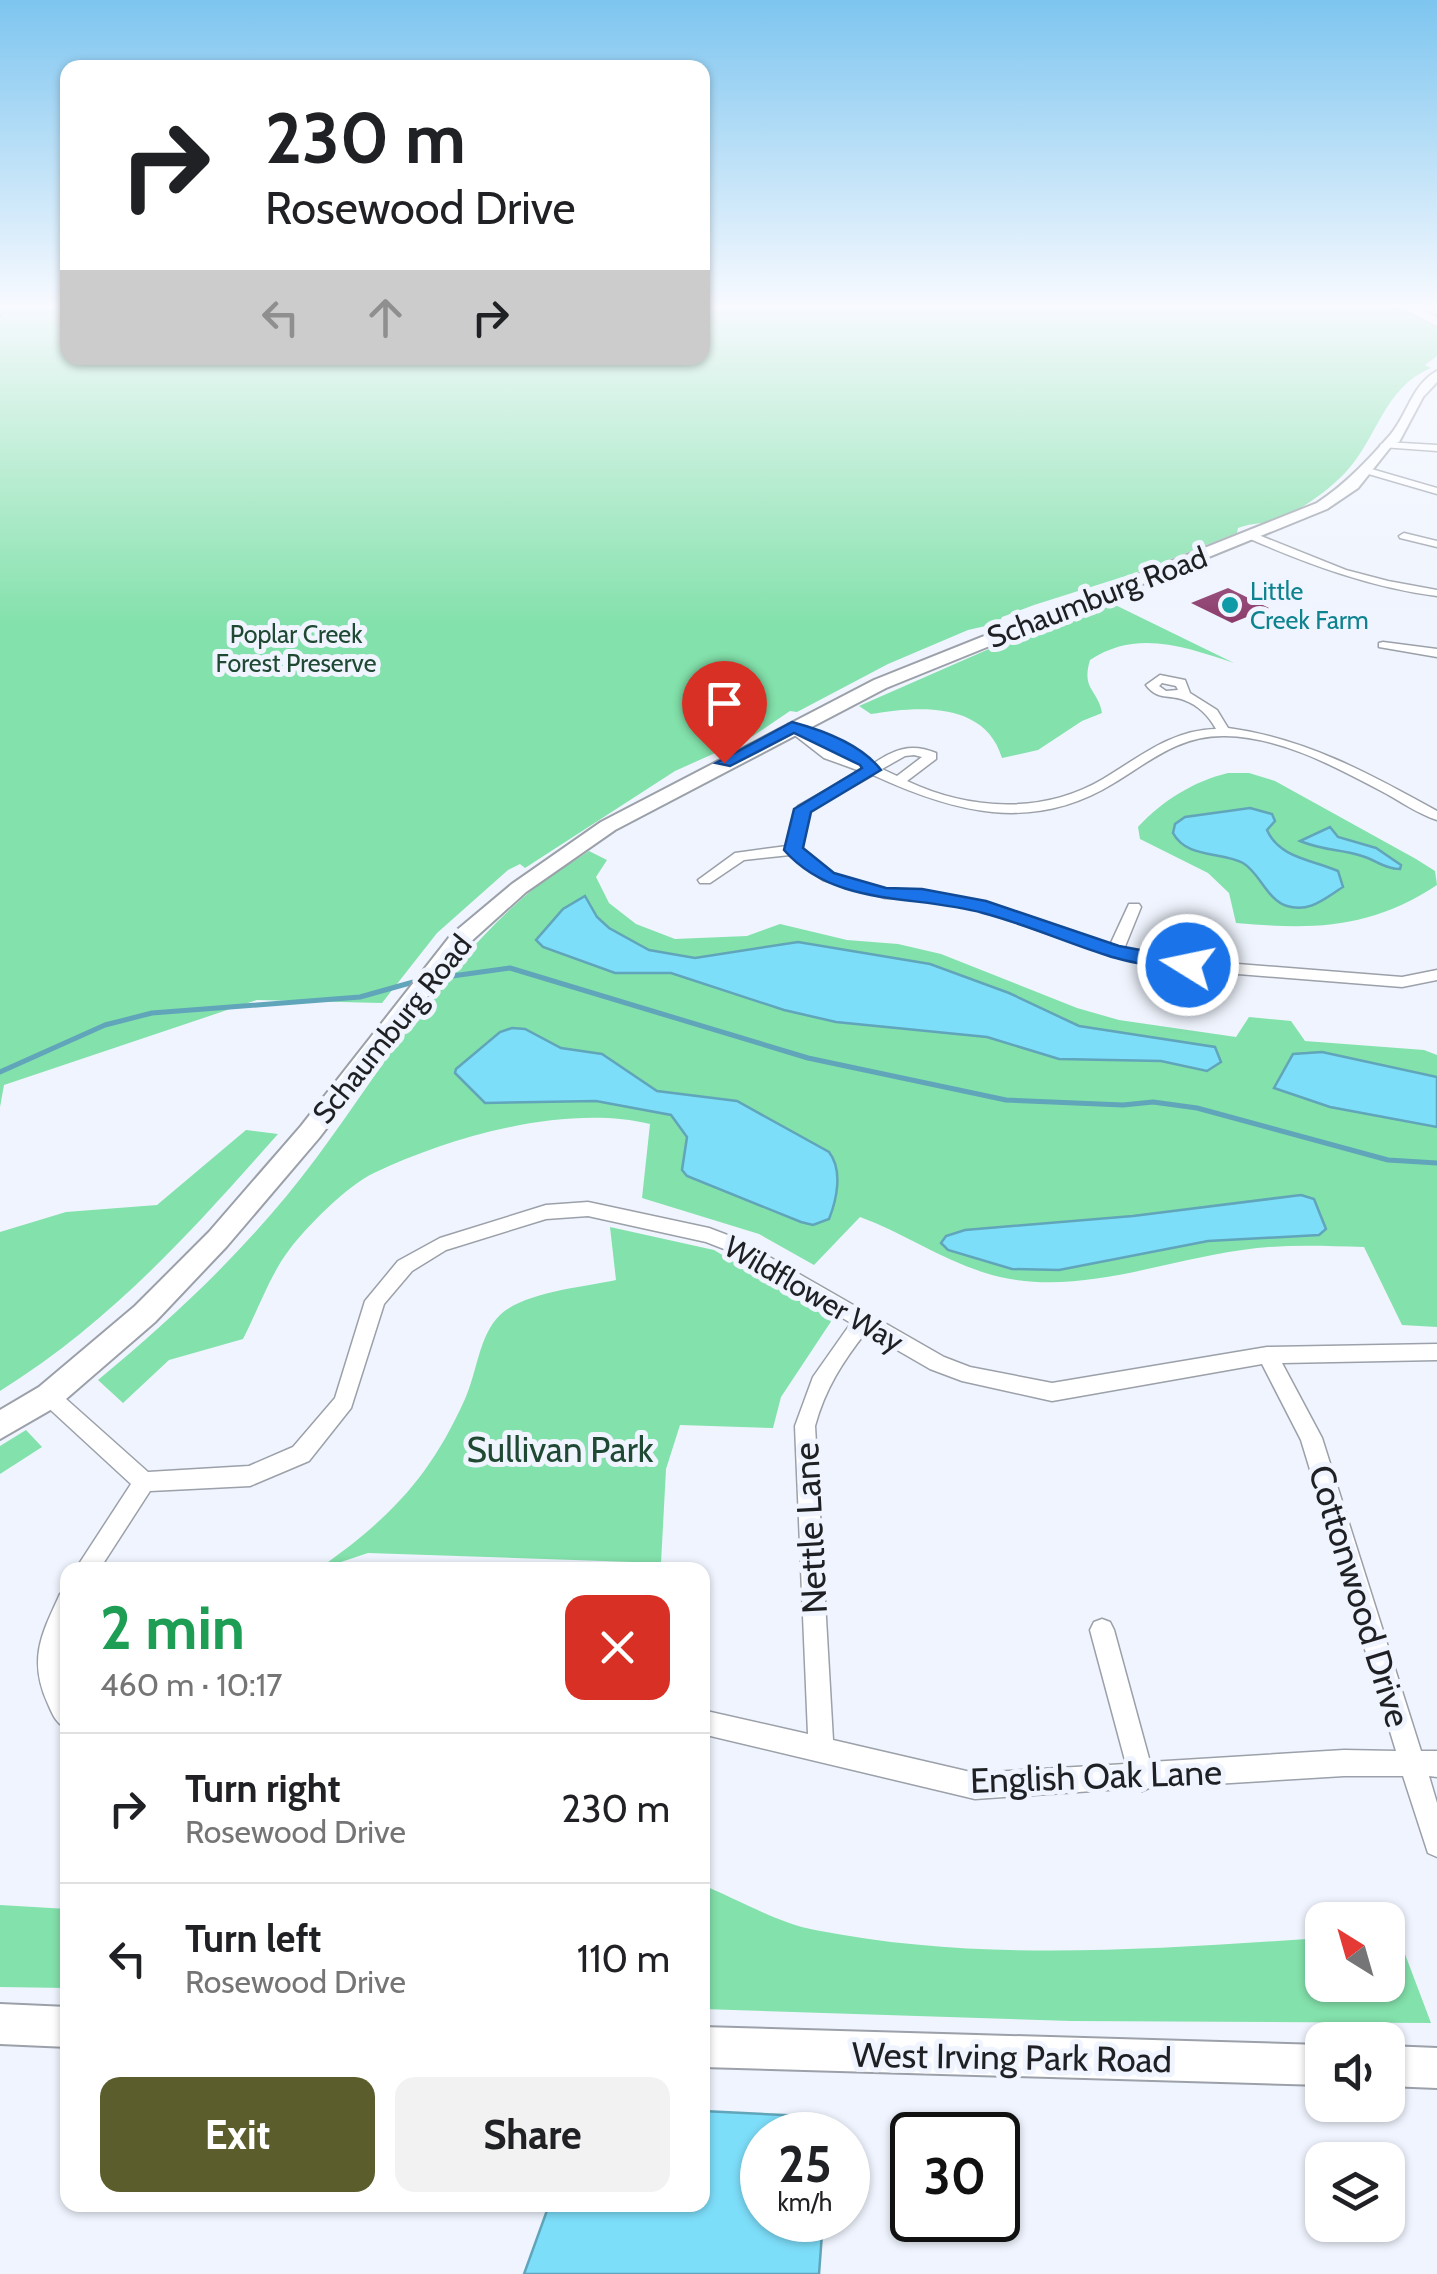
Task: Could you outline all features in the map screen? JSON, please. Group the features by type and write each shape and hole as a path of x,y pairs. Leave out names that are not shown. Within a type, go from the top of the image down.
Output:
{"main road":[{"path":"1384,447 1381,438 1393,413"},
{"name":"Schaumburg Road","path":"0,1426 49,1396 145,1314 218,1239 310,1132 459,940 519,888 608,826 792,727 964,648 1322,506 1368,471 1394,439 1408,413"},
{"path":"0,2024 60,2027"},
{"name":"West Irving Park Road","path":"710,2047 1305,2065"},
{"path":"1405,2067 1437,2068"}],"street":[{"path":"1384,447 1437,448"},
{"path":"1368,471 1437,491"},
{"path":"1252,536 1328,570 1437,593"},
{"path":"1404,536 1437,544"},
{"path":"1314,574 1328,570"},
{"path":"1382,645 1437,653"},
{"path":"1182,693 1213,713 1224,732"},
{"path":"792,727 802,738 856,768 872,770 922,793 980,807 1041,807 1102,785 1171,739 1224,732 1268,738 1333,762 1437,816"},
{"path":"793,850 803,809 898,751 918,749 931,756 898,781"},
{"path":"704,880 740,856 793,850 828,876 885,894 922,895 986,907 1115,952 1188,965 1402,982 1437,975"},
{"path":"1115,952 1134,907"},
{"name":"Wildflower Way","path":"144,1482 250,1476 300,1454 344,1402 366,1322 390,1281 405,1266 440,1245 546,1212 588,1209 709,1235 732,1244 922,1356 969,1375 1052,1392 1267,1355 1437,1352"},
{"name":"Nettle Lane","path":"822,1751 805,1426 812,1394 833,1357 862,1322"},
{"name":"Cottonwood Drive","path":"1267,1355 1311,1438 1425,1764 1437,1844"},
{"path":"49,1396 144,1482 91,1562"},
{"path":"60,1619 46,1650 60,1705"},
{"path":"1102,1630 1142,1778"},
{"name":"English Oak Lane","path":"710,1724 975,1786 1344,1763 1425,1764"}],"green space":[{"name":"Poplar Creek Forest Preserve","path":"0,413 1384,413 1345,473 1289,514 1238,528 1237,533 1135,573 1034,605 1002,617 999,623 968,630 888,664 797,712 790,711 753,736 675,771 525,868 520,864 508,870 437,933 382,1003 257,1000 4,1085 0,1107"},
{"path":"1103,599 1234,663 1161,644 1125,645 1108,651 1090,660 1088,670 1089,684 1102,713 1082,721 1038,750 1002,758 993,739 965,717 929,709 871,714 859,706"},
{"path":"1228,773 1249,773 1275,781 1435,871 1437,885 1388,910 1341,923 1236,923 1229,893 1208,873 1140,839 1138,827 1179,793"},
{"path":"589,851 607,860 596,877 609,903 636,924 675,939 747,936 780,924 847,940 898,944 941,954 1077,1008 1119,1020 1236,1037 1249,1017 1291,1021 1305,1041 1424,1050 1437,1055 1437,1327 1402,1325 1364,1247 1257,1248 1092,1279 1031,1281 981,1272 860,1217 814,1265 759,1234 642,1198 650,1124 582,1118 473,1136 405,1159 364,1179 328,1207 289,1250 243,1339 169,1360 123,1403 98,1380 158,1329 268,1218 470,950 532,890"},
{"path":"246,1130 278,1134 181,1240 114,1305 41,1364 0,1391 0,1232 66,1212 157,1205"},
{"name":"Sullivan Park","path":"610,1227 714,1250 832,1320 781,1397 773,1428 680,1425 666,1469 661,1562 368,1553 327,1562 386,1515 421,1475 451,1427 469,1389 487,1333 500,1315 539,1296 616,1280"},
{"path":"26,1430 42,1447 0,1474 0,1446"},
{"path":"710,1889 801,1927 941,1947 1068,1950 1305,1939 1305,2002 1405,2002 1405,1954 1431,2023 1071,2021 710,2009"},
{"path":"0,1905 60,1909 60,1988 0,1987"}],"water":[{"path":"1250,808 1272,814 1275,821 1267,830 1280,847 1338,871 1343,887 1310,906 1287,906 1274,898 1243,863 1196,851 1173,833 1175,824 1185,817"},
{"path":"1330,827 1338,837 1376,848 1401,865 1400,869 1300,841"},
{"path":"585,896 609,928 649,950 695,958 798,942 930,964 1009,993 1079,1026 1215,1047 1221,1062 1207,1071 1161,1061 1059,1059 987,1037 836,1022 784,1010 671,973 615,973 543,947 536,940 563,909"},
{"path":"525,1029 561,1048 602,1054 657,1091 737,1101 829,1152 837,1176 829,1219 813,1225 801,1222 687,1176 682,1170 687,1137 671,1115 596,1101 485,1103 455,1073 456,1069 500,1032"},
{"path":"1322,1052 1437,1077 1437,1127 1330,1107 1274,1088 1293,1054"},
{"path":"1301,1195 1314,1199 1326,1229 1319,1235 1208,1241 1059,1270 1012,1269 948,1250 941,1243 946,1236 965,1230 1133,1216"},
{"path":"710,2111 740,2113 740,2242 821,2242 819,2274 524,2274 546,2212 710,2212"}],"building":[{"name":"Little Creek Farm","path":"1228,588 1269,608 1232,623 1191,603"}],"waterway":[{"path":"438,978 510,968 808,1058 1006,1100 1123,1105 1153,1102 1197,1108 1388,1160 1437,1163"},
{"path":"0,1072 105,1025 152,1013 360,997 417,981"}],"place":[{"name":"Little Creek Farm","path":"1230,605"}],"route":[{"path":"724,763 792,727 812,732 866,762 872,770 803,809 793,850 828,876 885,894 922,895 986,907 1115,952 1188,965"}]}
